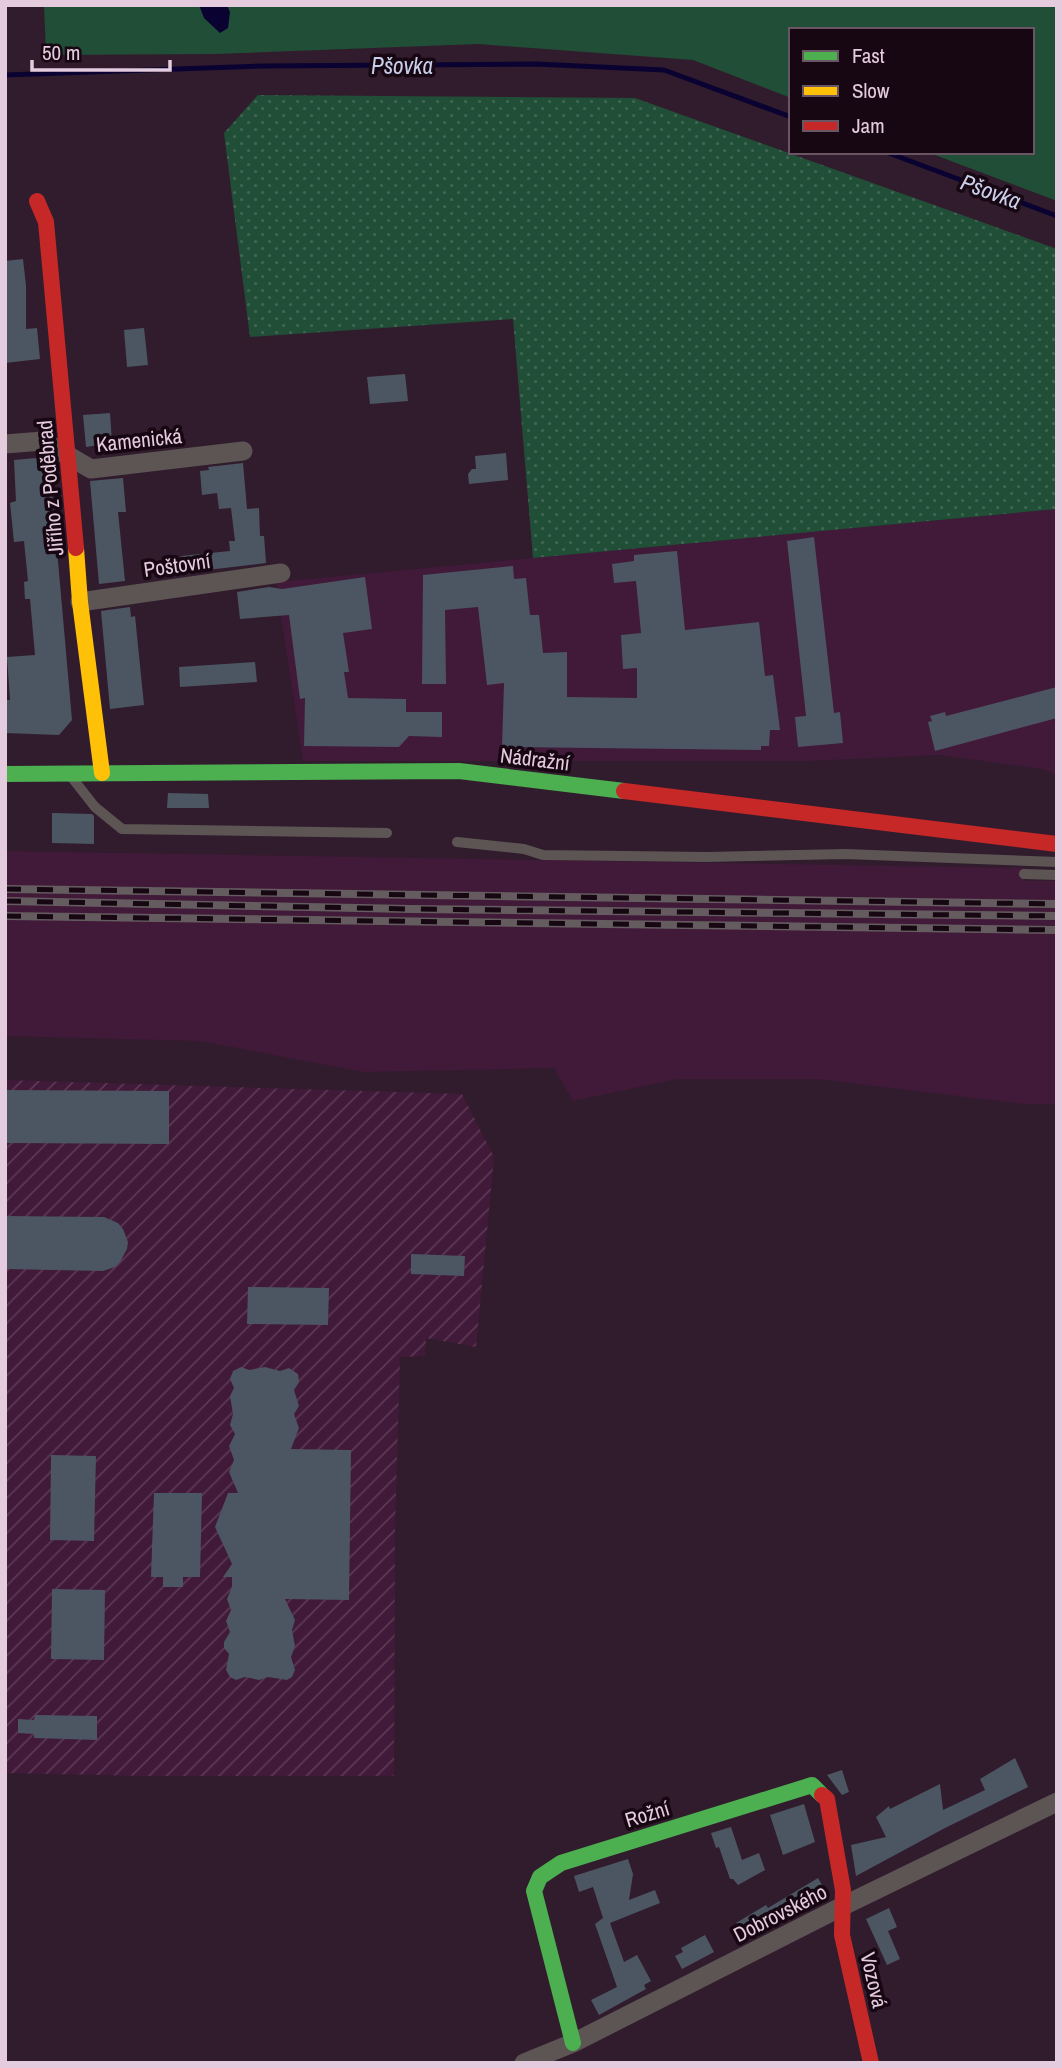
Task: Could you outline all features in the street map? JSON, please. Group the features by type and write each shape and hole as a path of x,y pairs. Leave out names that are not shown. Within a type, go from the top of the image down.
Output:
{"street":[{"name":"Jiřího z Poděbrad","path":"37,201 46,222 80,602 102,773"},
{"name":"Kamenická","path":"5,444 43,441 91,469 243,451"},
{"name":"Poštovní","path":"80,602 281,573"},
{"name":"Nádražní","path":"5,774 459,771 1057,844"},
{"name":"Rožní","path":"573,2043 534,1891 539,1876 549,1869 812,1785 827,1799 843,1889 843,1906"},
{"name":"Dobrovského","path":"524,2063 573,2043 843,1906 1057,1802"},
{"name":"Vozová","path":"843,1906 842,1935 871,2063"}],"lane":[{"path":"68,773 95,807 122,829 387,833"},
{"path":"457,842 524,849 543,855 706,857 845,854 1057,862"},
{"path":"1024,874 1057,875"}],"shaded area":[{"path":"199,5 227,5 230,12 228,28 220,33 204,18"},
{"path":"1057,509 1057,775 1043,769 939,755 809,761 303,761 276,582"},
{"path":"5,851 1024,868 1024,881 1057,881 1057,1104 1025,1104 818,1079 677,1079 573,1101 554,1068 364,1072 200,1041 5,1036"},
{"path":"5,1080 462,1094 494,1157 476,1347 426,1338 425,1356 400,1357 395,1527 394,1776 5,1773"}],"green space":[{"path":"44,5 1057,5 1057,201 932,154 1034,154 1034,28 789,28 789,97 693,60 478,44 216,54 46,55"},
{"path":"258,95 635,98 1057,249 1057,509 533,558 513,319 250,337 224,133"}],"building":[{"path":"23,259 26,329 37,328 40,359 5,363 5,261"},
{"path":"144,328 148,365 127,367 124,330"},
{"path":"405,374 408,401 370,404 367,377"},
{"path":"110,413 112,443 86,447 83,415"},
{"path":"506,453 508,480 469,484 468,474 472,469 476,469 475,456"},
{"path":"47,457 72,720 59,735 5,733 5,700 10,700 7,657 35,655 30,599 25,599 24,582 28,581 24,541 14,542 10,503 16,501 14,460"},
{"path":"243,463 247,509 259,508 260,536 264,536 266,563 182,573 181,556 230,551 229,541 235,541 231,508 219,509 217,493 202,495 200,471 209,470 208,467"},
{"path":"123,478 126,512 118,512 125,581 99,584 90,481"},
{"path":"814,537 834,713 840,712 843,743 798,747 795,717 806,716 787,541"},
{"path":"677,551 685,630 759,622 765,676 773,675 780,730 770,730 769,746 761,746 761,750 502,747 504,683 487,685 478,607 445,610 446,684 422,684 423,575 513,566 514,579 526,578 530,615 539,615 543,653 567,652 567,697 637,698 637,668 623,669 621,635 641,633 636,581 614,583 612,564 634,561 634,555"},
{"path":"365,577 372,629 343,633 349,672 344,672 348,698 406,699 406,712 442,712 442,737 409,736 399,747 304,746 305,698 300,699 289,615 240,619 237,592 269,587 282,589"},
{"path":"130,607 131,617 135,616 144,705 110,709 101,611"},
{"path":"255,662 257,682 180,687 179,667"},
{"path":"1057,687 1057,718 935,751 928,722 932,721 930,716 945,712 946,716"},
{"path":"168,793 208,794 209,808 167,808"},
{"path":"52,813 92,814 94,844 52,843"},
{"path":"5,1090 169,1091 169,1144 5,1143"},
{"path":"5,1216 104,1217 118,1223 123,1229 128,1242 127,1249 115,1267 103,1271 5,1269"},
{"path":"411,1254 465,1256 464,1276 411,1274"},
{"path":"248,1287 329,1288 328,1325 247,1324"},
{"path":"241,1367 249,1370 265,1367 280,1371 289,1368 298,1374 299,1382 294,1390 299,1406 294,1414 299,1428 291,1449 351,1450 349,1600 285,1599 295,1620 292,1630 295,1646 291,1657 295,1670 287,1680 245,1677 236,1680 230,1677 226,1670 229,1654 224,1648 224,1642 230,1632 226,1621 231,1610 227,1599 232,1587 232,1577 223,1577 232,1564 215,1527 228,1493 238,1493 229,1472 234,1460 229,1446 235,1434 230,1425 233,1414 230,1396 234,1388 230,1379 233,1371"},
{"path":"51,1455 96,1456 94,1541 50,1540"},
{"path":"154,1493 202,1493 200,1577 183,1577 183,1587 163,1587 163,1577 151,1577"},
{"path":"52,1589 105,1590 104,1660 51,1659"},
{"path":"35,1715 97,1716 97,1740 34,1738 34,1734 18,1733 18,1719 34,1720"},
{"path":"1015,1758 1028,1787 856,1876 851,1845 886,1837 876,1817 889,1806 890,1809 940,1784 943,1810 985,1790 980,1779"},
{"path":"842,1770 849,1792 842,1795 827,1775"},
{"path":"804,1804 815,1842 783,1855 770,1815"},
{"path":"731,1827 742,1860 759,1853 765,1870 738,1885 730,1879 711,1833"},
{"path":"628,1859 633,1874 629,1900 655,1890 660,1903 610,1923 624,1962 637,1955 651,1981 644,1985 646,1989 599,2015 591,2000 617,1987 595,1924 603,1918 593,1887 579,1892 574,1876"},
{"path":"818,1878 826,1892 743,1937 736,1923 766,1905 768,1908"},
{"path":"889,1908 897,1927 888,1931 900,1959 887,1965 866,1919"},
{"path":"705,1935 714,1952 682,1969 675,1956 683,1952 681,1948"}],"waterway":[{"name":"Pšovka","path":"5,75 262,66 536,64 664,70 789,116"},
{"name":"Pšovka","path":"891,154 1057,216"}],"railway":[{"path":"5,889 1057,904"},
{"path":"5,901 411,909 1057,916"},
{"path":"5,916 1057,930"}],"traffic: fast":[{"path":"5,774 459,771 624,791"},
{"path":"573,2043 534,1891 540,1877 561,1863 812,1785 822,1795"}],"traffic: slow":[{"path":"76,548 80,602 102,773"}],"traffic: jam":[{"path":"37,201 46,222 76,548"},
{"path":"624,791 1057,844"},
{"path":"822,1795 827,1799 843,1890 842,1935 871,2063"}]}
